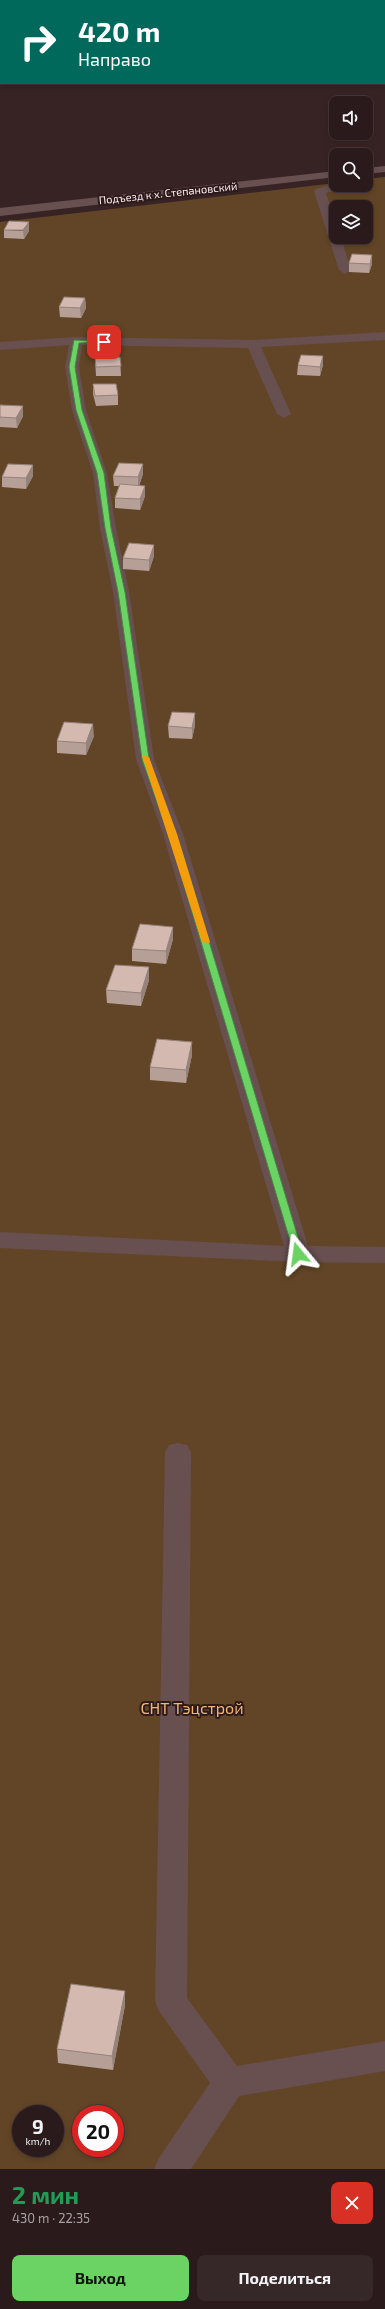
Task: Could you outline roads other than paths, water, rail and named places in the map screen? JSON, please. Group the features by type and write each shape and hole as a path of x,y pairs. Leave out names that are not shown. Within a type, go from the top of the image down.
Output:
{"street":[{"path":"373,170 385,168"},
{"name":"Подъезд к х. Степановский","path":"0,212 329,175"},
{"path":"329,189 320,191 345,270"},
{"path":"0,346 76,341 253,344 385,336"},
{"path":"76,341 72,367 79,410 100,473 108,528 121,592 145,759 175,841 298,1254"},
{"path":"253,344 284,414"},
{"path":"0,1240 298,1254 385,1255"},
{"path":"178,1452 171,2001 229,2083"},
{"path":"171,2169 229,2083 385,2056"}],"park label":[{"name":"СНТ Тэцстрой","path":"192,1708"}]}
